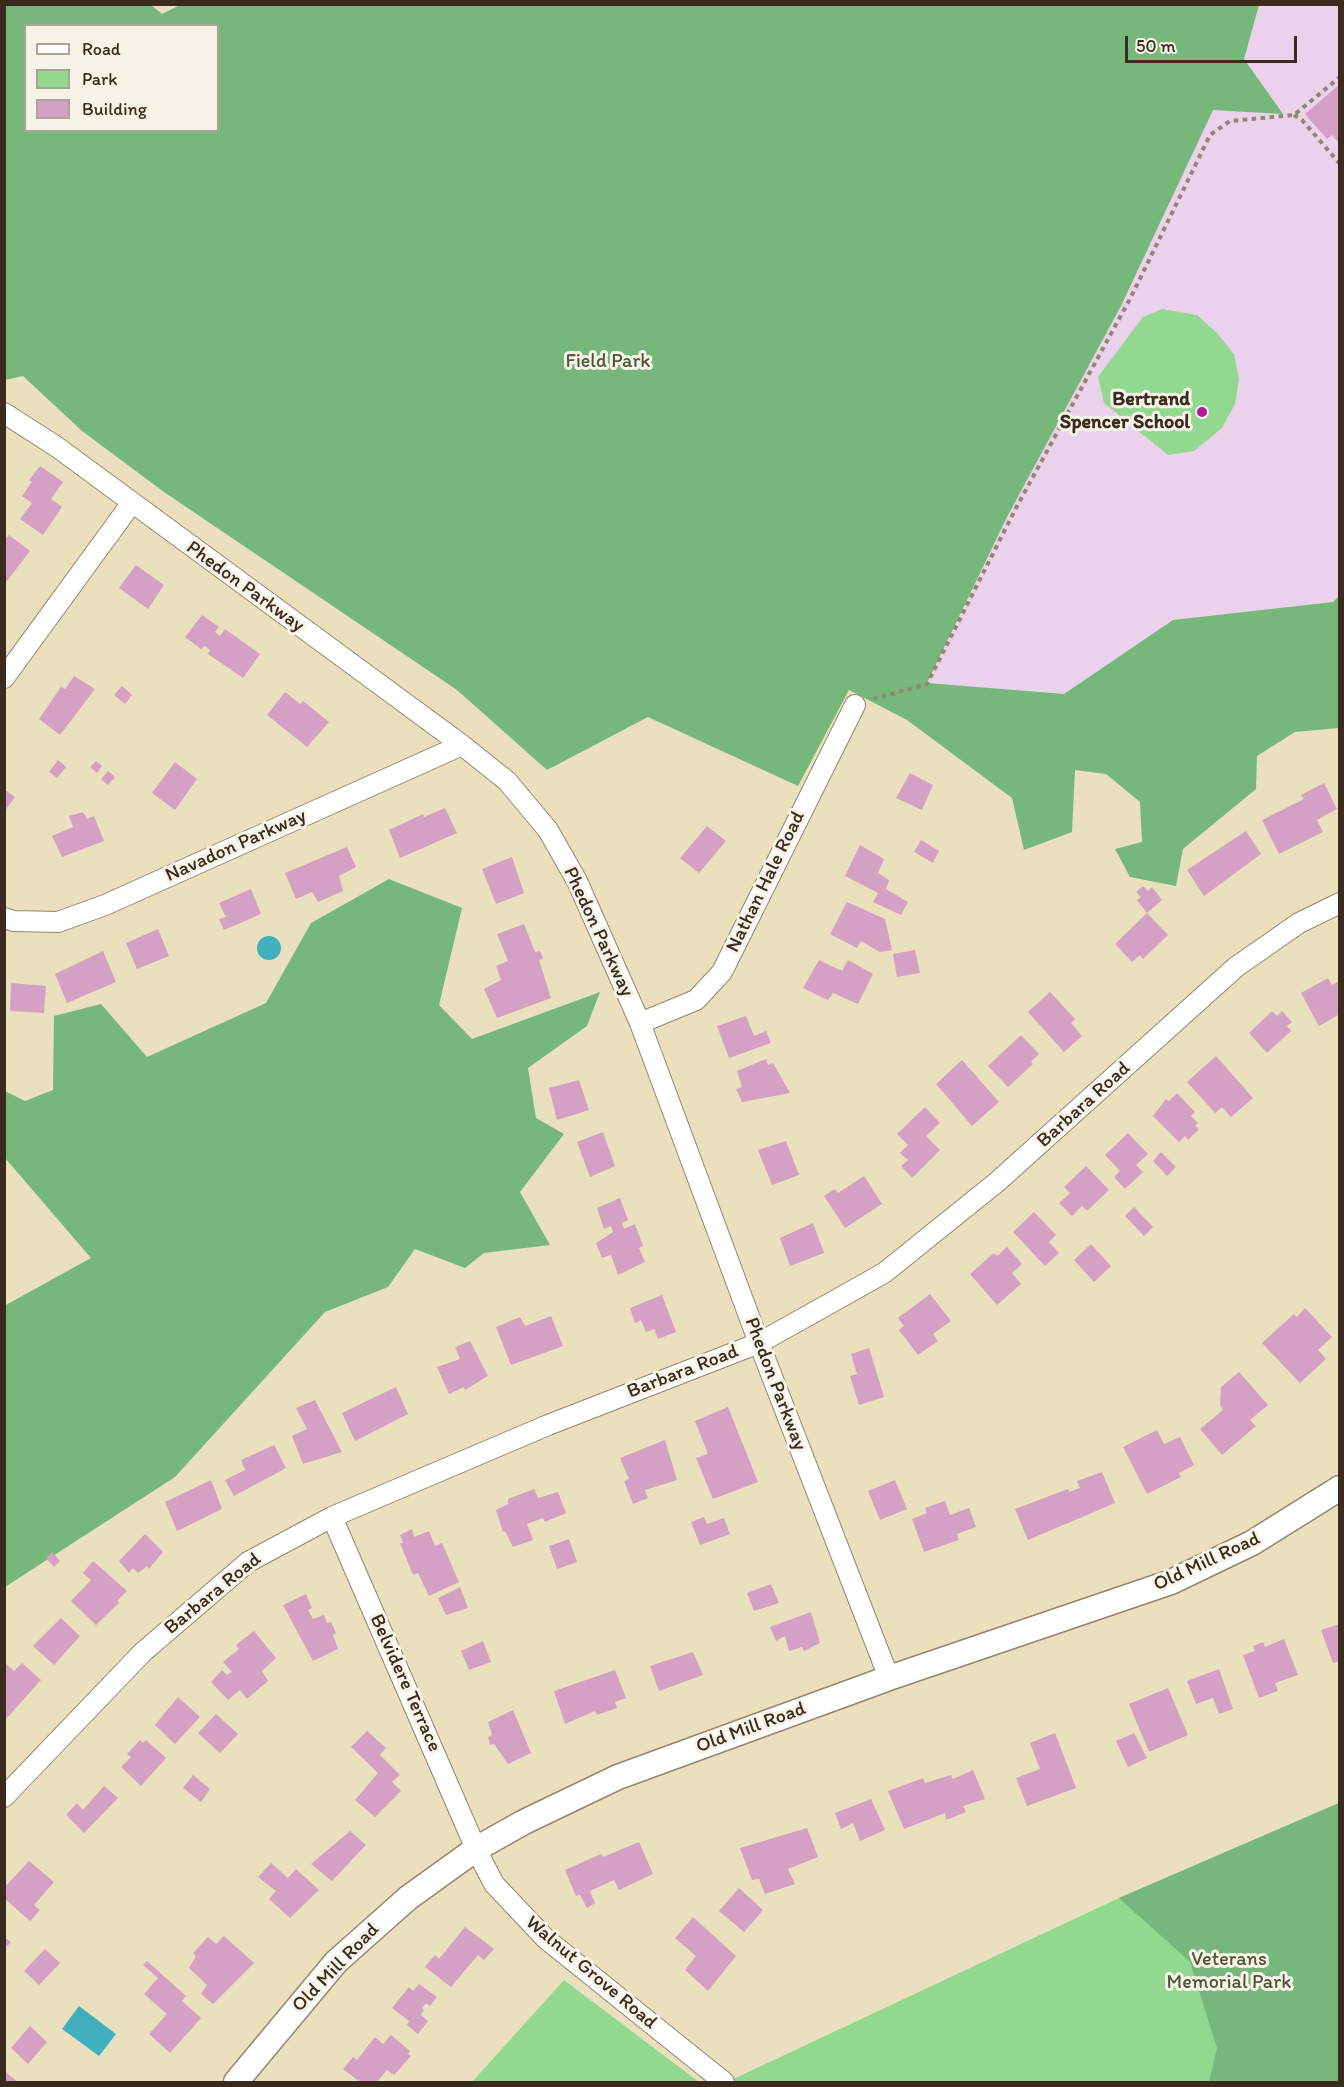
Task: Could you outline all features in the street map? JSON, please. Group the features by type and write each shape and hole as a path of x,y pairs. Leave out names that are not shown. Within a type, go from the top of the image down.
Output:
{"street":[{"name":"Phedon Parkway","path":"4,413 57,447 131,504 462,745 507,781 548,830 577,881 640,1023 759,1343 889,1678"},
{"path":"4,678 131,504"},
{"name":"Nathan Hale Road","path":"640,1023 696,1000 722,972 855,705"},
{"name":"Navadon Parkway","path":"4,918 14,921 58,922 105,905 462,745"},
{"name":"Barbara Road","path":"4,1797 143,1652 248,1562 332,1517 548,1425 759,1343 884,1273 997,1182 1236,967 1299,923 1340,903"},
{"name":"Old Mill Road","path":"236,2082 336,1962 408,1898 476,1849 618,1777 889,1678 1171,1581 1252,1544 1340,1488"},
{"name":"Belvidere Terrace","path":"332,1517 476,1849"},
{"name":"Walnut Grove Road","path":"476,1849 494,1884 546,1939 724,2082"}],"path":[{"path":"855,705 927,684 1016,508 1131,297 1210,135 1230,121 1294,115 1340,77"},
{"path":"1294,115 1302,120 1340,164"}],"shaded area":[{"name":"Bertrand Spencer School","path":"1234,5 1339,5 1339,596 1333,602 1173,620 1064,694 927,684 1007,517 1121,306 1213,110 1244,59"}],"green space":[{"name":"Field Park","path":"5,5 151,5 162,14 180,5 1259,5 1244,59 1283,114 1213,110 1121,306 1007,517 927,683 1064,694 1173,620 1333,602 1339,596 1339,728 1295,732 1257,756 1256,789 1183,849 1176,886 1130,877 1115,849 1142,842 1140,802 1106,774 1075,770 1072,832 1024,850 1012,798 907,720 849,690 798,786 648,717 547,770 457,690 164,492 82,431 23,376 5,380"},
{"path":"1162,309 1197,315 1216,332 1234,354 1239,379 1235,404 1222,428 1194,451 1168,455 1104,403 1098,377 1143,317"},
{"path":"389,879 462,908 439,1005 472,1039 600,992 587,1026 528,1068 536,1118 564,1134 520,1192 550,1245 484,1253 465,1268 415,1249 388,1287 325,1312 175,1477 5,1587 4,1306 91,1258 5,1158 5,1091 25,1101 53,1090 54,1016 101,1004 147,1057 266,1003 311,923"},
{"name":"Veterans Memorial Park","path":"1339,1803 1339,2082 727,2082 1119,1898"},
{"path":"1339,1803 1339,2082 1209,2082 1217,2048 1190,1962 1119,1898"},
{"path":"564,1980 699,2082 472,2082"}],"water":[{"path":"269,936 278,939 281,948 278,957 269,960 260,957 257,948 260,939"},
{"path":"79,2006 116,2034 99,2056 62,2029"}],"building":[{"path":"1340,84 1340,144 1332,135 1327,139 1305,114"},
{"path":"40,466 63,482 51,499 62,507 43,535 20,519 32,503 22,496 32,482 29,480"},
{"path":"9,535 30,551 7,581 4,579 4,541"},
{"path":"136,565 164,585 148,609 119,588"},
{"path":"202,615 219,627 215,632 220,636 225,629 260,654 243,678 208,654 210,650 205,646 201,649 185,637"},
{"path":"74,676 95,689 60,735 39,719 61,687 65,689"},
{"path":"122,686 132,695 125,704 114,695"},
{"path":"285,692 300,704 303,701 329,722 307,747 267,715"},
{"path":"58,760 66,767 57,778 49,772"},
{"path":"96,761 102,766 97,773 90,767"},
{"path":"175,762 197,779 175,810 152,793"},
{"path":"108,771 115,777 108,785 101,779"},
{"path":"910,773 933,785 922,810 896,798"},
{"path":"1324,783 1337,809 1317,820 1323,832 1279,854 1262,820 1304,799 1301,795"},
{"path":"4,789 15,797 4,812"},
{"path":"445,808 457,833 400,858 389,830 423,814 424,817"},
{"path":"83,812 87,819 94,816 104,841 62,857 52,836 73,827 69,816"},
{"path":"707,826 726,841 699,873 680,858"},
{"path":"1246,831 1261,854 1204,896 1187,870"},
{"path":"921,840 939,851 933,863 914,852"},
{"path":"860,845 884,859 878,873 889,880 886,889 908,902 901,915 873,902 878,893 845,876"},
{"path":"347,847 356,867 339,876 343,891 318,902 312,892 296,899 285,873"},
{"path":"512,857 524,893 496,904 482,869"},
{"path":"1143,886 1148,891 1152,887 1162,900 1147,913 1137,900 1141,897 1136,892"},
{"path":"251,889 261,914 224,930 219,919 226,917 219,903"},
{"path":"847,902 885,919 892,950 880,952 861,941 857,948 830,934"},
{"path":"1147,913 1168,935 1143,959 1140,955 1132,962 1115,944"},
{"path":"524,924 535,952 540,951 543,958 539,960 551,998 497,1018 484,989 501,980 496,966 508,961 497,934"},
{"path":"158,929 169,956 137,969 126,943"},
{"path":"915,950 920,973 897,977 893,954"},
{"path":"103,951 116,982 67,1003 55,974"},
{"path":"819,960 842,971 848,960 873,974 858,1004 833,993 828,1000 803,988"},
{"path":"1328,978 1332,985 1340,980 1340,1014 1319,1026 1301,993"},
{"path":"11,983 46,986 44,1013 10,1011"},
{"path":"1050,992 1075,1019 1071,1023 1082,1036 1064,1052 1028,1012"},
{"path":"1272,1011 1277,1016 1282,1011 1292,1022 1287,1026 1291,1031 1267,1053 1249,1033"},
{"path":"746,1016 754,1036 766,1031 771,1043 729,1058 717,1026"},
{"path":"1021,1035 1039,1054 1031,1062 1033,1064 1008,1087 988,1066"},
{"path":"1216,1056 1253,1098 1231,1117 1222,1107 1215,1113 1187,1082"},
{"path":"766,1059 768,1065 773,1063 790,1093 742,1102 736,1089 742,1087 737,1071"},
{"path":"962,1060 999,1102 972,1126 936,1084"},
{"path":"579,1080 589,1110 557,1120 549,1088"},
{"path":"1177,1093 1195,1112 1191,1116 1198,1123 1195,1126 1199,1129 1188,1140 1185,1136 1179,1142 1153,1116 1166,1099 1169,1101"},
{"path":"925,1107 940,1123 926,1136 940,1150 912,1178 901,1166 908,1160 900,1153 908,1145 897,1134"},
{"path":"603,1132 615,1166 590,1177 577,1142"},
{"path":"1128,1133 1148,1154 1136,1165 1143,1172 1125,1189 1114,1177 1120,1171 1105,1155"},
{"path":"786,1141 799,1175 772,1185 758,1150"},
{"path":"1161,1152 1176,1167 1167,1176 1153,1161"},
{"path":"1086,1166 1109,1190 1087,1211 1082,1206 1072,1216 1059,1203 1070,1193 1064,1187"},
{"path":"864,1176 882,1204 845,1228 824,1196 835,1189 838,1193"},
{"path":"620,1198 628,1220 622,1223 624,1229 635,1224 643,1246 639,1248 645,1262 618,1275 611,1255 602,1258 596,1243 613,1232 611,1226 604,1229 597,1208"},
{"path":"1134,1207 1153,1227 1144,1236 1125,1216"},
{"path":"1034,1212 1056,1235 1049,1242 1059,1253 1045,1266 1013,1232"},
{"path":"813,1223 824,1253 790,1266 780,1238"},
{"path":"1091,1244 1111,1266 1094,1282 1074,1260"},
{"path":"1007,1247 1022,1264 1012,1273 1021,1284 997,1305 970,1274 994,1253 997,1256"},
{"path":"930,1294 951,1321 933,1334 938,1341 918,1355 899,1330 904,1326 898,1318"},
{"path":"662,1295 676,1332 658,1339 654,1329 646,1332 641,1320 635,1323 630,1308"},
{"path":"1305,1308 1332,1337 1318,1350 1326,1359 1300,1383 1262,1343 1294,1314 1297,1317"},
{"path":"551,1316 563,1346 511,1365 496,1327 520,1317 525,1326"},
{"path":"470,1341 488,1376 465,1390 464,1387 449,1394 437,1367 460,1359 455,1347"},
{"path":"869,1348 884,1397 859,1405 850,1376 857,1374 851,1354"},
{"path":"1239,1372 1268,1405 1250,1420 1256,1426 1222,1455 1200,1429 1223,1410 1220,1405 1221,1387"},
{"path":"396,1387 408,1414 355,1441 342,1413"},
{"path":"315,1400 342,1452 303,1464 292,1436 307,1429 296,1408"},
{"path":"728,1407 758,1482 713,1499 696,1458 708,1454 695,1421"},
{"path":"1157,1430 1164,1444 1180,1437 1194,1465 1179,1473 1181,1477 1147,1494 1123,1447"},
{"path":"665,1440 677,1480 645,1490 648,1498 633,1504 624,1481 629,1479 620,1458"},
{"path":"274,1445 286,1468 234,1496 225,1480 245,1470 241,1460"},
{"path":"1102,1472 1115,1503 1028,1540 1015,1509 1068,1489 1069,1492 1080,1488 1077,1481"},
{"path":"211,1480 222,1509 177,1531 165,1502"},
{"path":"895,1480 907,1509 880,1520 868,1491"},
{"path":"534,1489 538,1498 558,1492 566,1513 545,1522 543,1518 527,1524 533,1540 513,1547 505,1531 503,1532 496,1510 508,1504 508,1499"},
{"path":"945,1501 950,1515 969,1508 976,1527 957,1534 959,1540 924,1552 912,1519 927,1513 925,1508"},
{"path":"704,1517 707,1524 724,1518 730,1534 700,1545 691,1522"},
{"path":"412,1529 414,1537 429,1531 435,1546 442,1543 459,1582 429,1596 418,1573 413,1575 400,1543 403,1543 400,1535"},
{"path":"145,1534 163,1552 149,1569 147,1566 138,1573 133,1568 129,1573 119,1561"},
{"path":"569,1539 577,1562 557,1569 549,1546"},
{"path":"52,1552 60,1561 54,1567 46,1558"},
{"path":"93,1561 127,1591 117,1601 119,1603 96,1625 71,1601 91,1580 83,1573"},
{"path":"771,1584 779,1603 754,1611 747,1593"},
{"path":"460,1587 468,1608 446,1615 438,1598"},
{"path":"306,1594 312,1608 308,1610 313,1619 324,1615 327,1623 331,1622 336,1633 333,1635 338,1649 313,1661 283,1605"},
{"path":"811,1612 820,1643 804,1651 802,1647 789,1651 785,1636 776,1641 770,1627"},
{"path":"61,1618 80,1636 54,1665 33,1646"},
{"path":"1340,1624 1340,1661 1333,1663 1321,1630"},
{"path":"254,1631 276,1658 262,1671 268,1681 247,1699 240,1690 228,1700 211,1682 222,1670 227,1675 232,1672 223,1662 239,1649 236,1645"},
{"path":"1284,1639 1298,1675 1275,1683 1278,1691 1259,1698 1243,1655 1255,1651 1253,1646 1263,1642 1265,1647"},
{"path":"483,1641 491,1662 469,1670 461,1651"},
{"path":"693,1652 703,1675 659,1691 650,1666"},
{"path":"4,1662 14,1671 22,1663 41,1680 7,1718 4,1716"},
{"path":"1219,1669 1233,1709 1219,1714 1213,1698 1196,1704 1187,1681"},
{"path":"615,1670 626,1698 615,1702 617,1708 597,1715 595,1711 565,1724 554,1691"},
{"path":"1168,1688 1188,1735 1149,1752 1129,1704"},
{"path":"178,1697 200,1717 175,1744 155,1725"},
{"path":"513,1710 531,1753 508,1764 494,1744 490,1745 488,1737 492,1735 488,1722"},
{"path":"216,1714 238,1734 220,1753 198,1733"},
{"path":"367,1731 386,1748 380,1755 400,1775 392,1782 401,1791 375,1817 355,1800 378,1773 351,1747"},
{"path":"1055,1733 1076,1788 1027,1806 1016,1778 1040,1769 1030,1743"},
{"path":"1134,1733 1147,1758 1128,1767 1116,1741"},
{"path":"140,1740 143,1743 146,1740 166,1758 141,1786 121,1767 131,1757 127,1754"},
{"path":"973,1770 985,1799 963,1806 966,1812 946,1820 945,1813 904,1829 888,1791 923,1778 925,1783 951,1775 953,1779"},
{"path":"193,1775 210,1789 201,1802 183,1788"},
{"path":"104,1786 118,1798 84,1833 66,1815 77,1803 83,1810"},
{"path":"871,1799 885,1830 860,1841 853,1823 841,1829 835,1813"},
{"path":"807,1828 818,1857 788,1869 795,1884 765,1894 759,1879 752,1880 740,1848"},
{"path":"350,1831 366,1845 332,1881 311,1864"},
{"path":"639,1842 653,1874 619,1890 614,1880 590,1891 595,1903 587,1908 580,1895 576,1896 565,1870 601,1854 603,1857"},
{"path":"29,1861 54,1882 34,1905 40,1910 30,1921 4,1898 4,1888"},
{"path":"271,1863 288,1878 296,1869 319,1890 290,1918 269,1899 276,1891 258,1877"},
{"path":"739,1888 763,1910 744,1932 719,1911"},
{"path":"693,1917 736,1956 708,1991 685,1970 696,1956 675,1938"},
{"path":"465,1927 494,1949 484,1960 478,1955 451,1987 425,1967 435,1955 439,1959"},
{"path":"224,1936 254,1963 213,2004 201,1994 207,1985 189,1968 196,1956 193,1953 208,1937 216,1944"},
{"path":"4,1937 11,1942 4,1949"},
{"path":"45,1949 60,1963 39,1985 24,1971"},
{"path":"147,1961 186,1996 182,2001 201,2018 170,2053 149,2034 167,2014 144,1994 158,1978 143,1965"},
{"path":"419,1984 437,1997 430,2006 426,2003 422,2008 424,2010 421,2015 428,2021 418,2034 407,2025 409,2021 392,2008 409,1987 413,1991"},
{"path":"30,2026 47,2042 28,2064 11,2048"},
{"path":"391,2035 410,2051 408,2054 411,2056 394,2075 387,2070 377,2082 360,2082 343,2069 353,2057 357,2060 375,2037 383,2044"},
{"path":"4,2071 18,2082 4,2082"}],"place":[{"name":"Bertrand Spencer School","path":"1202,412"}]}
